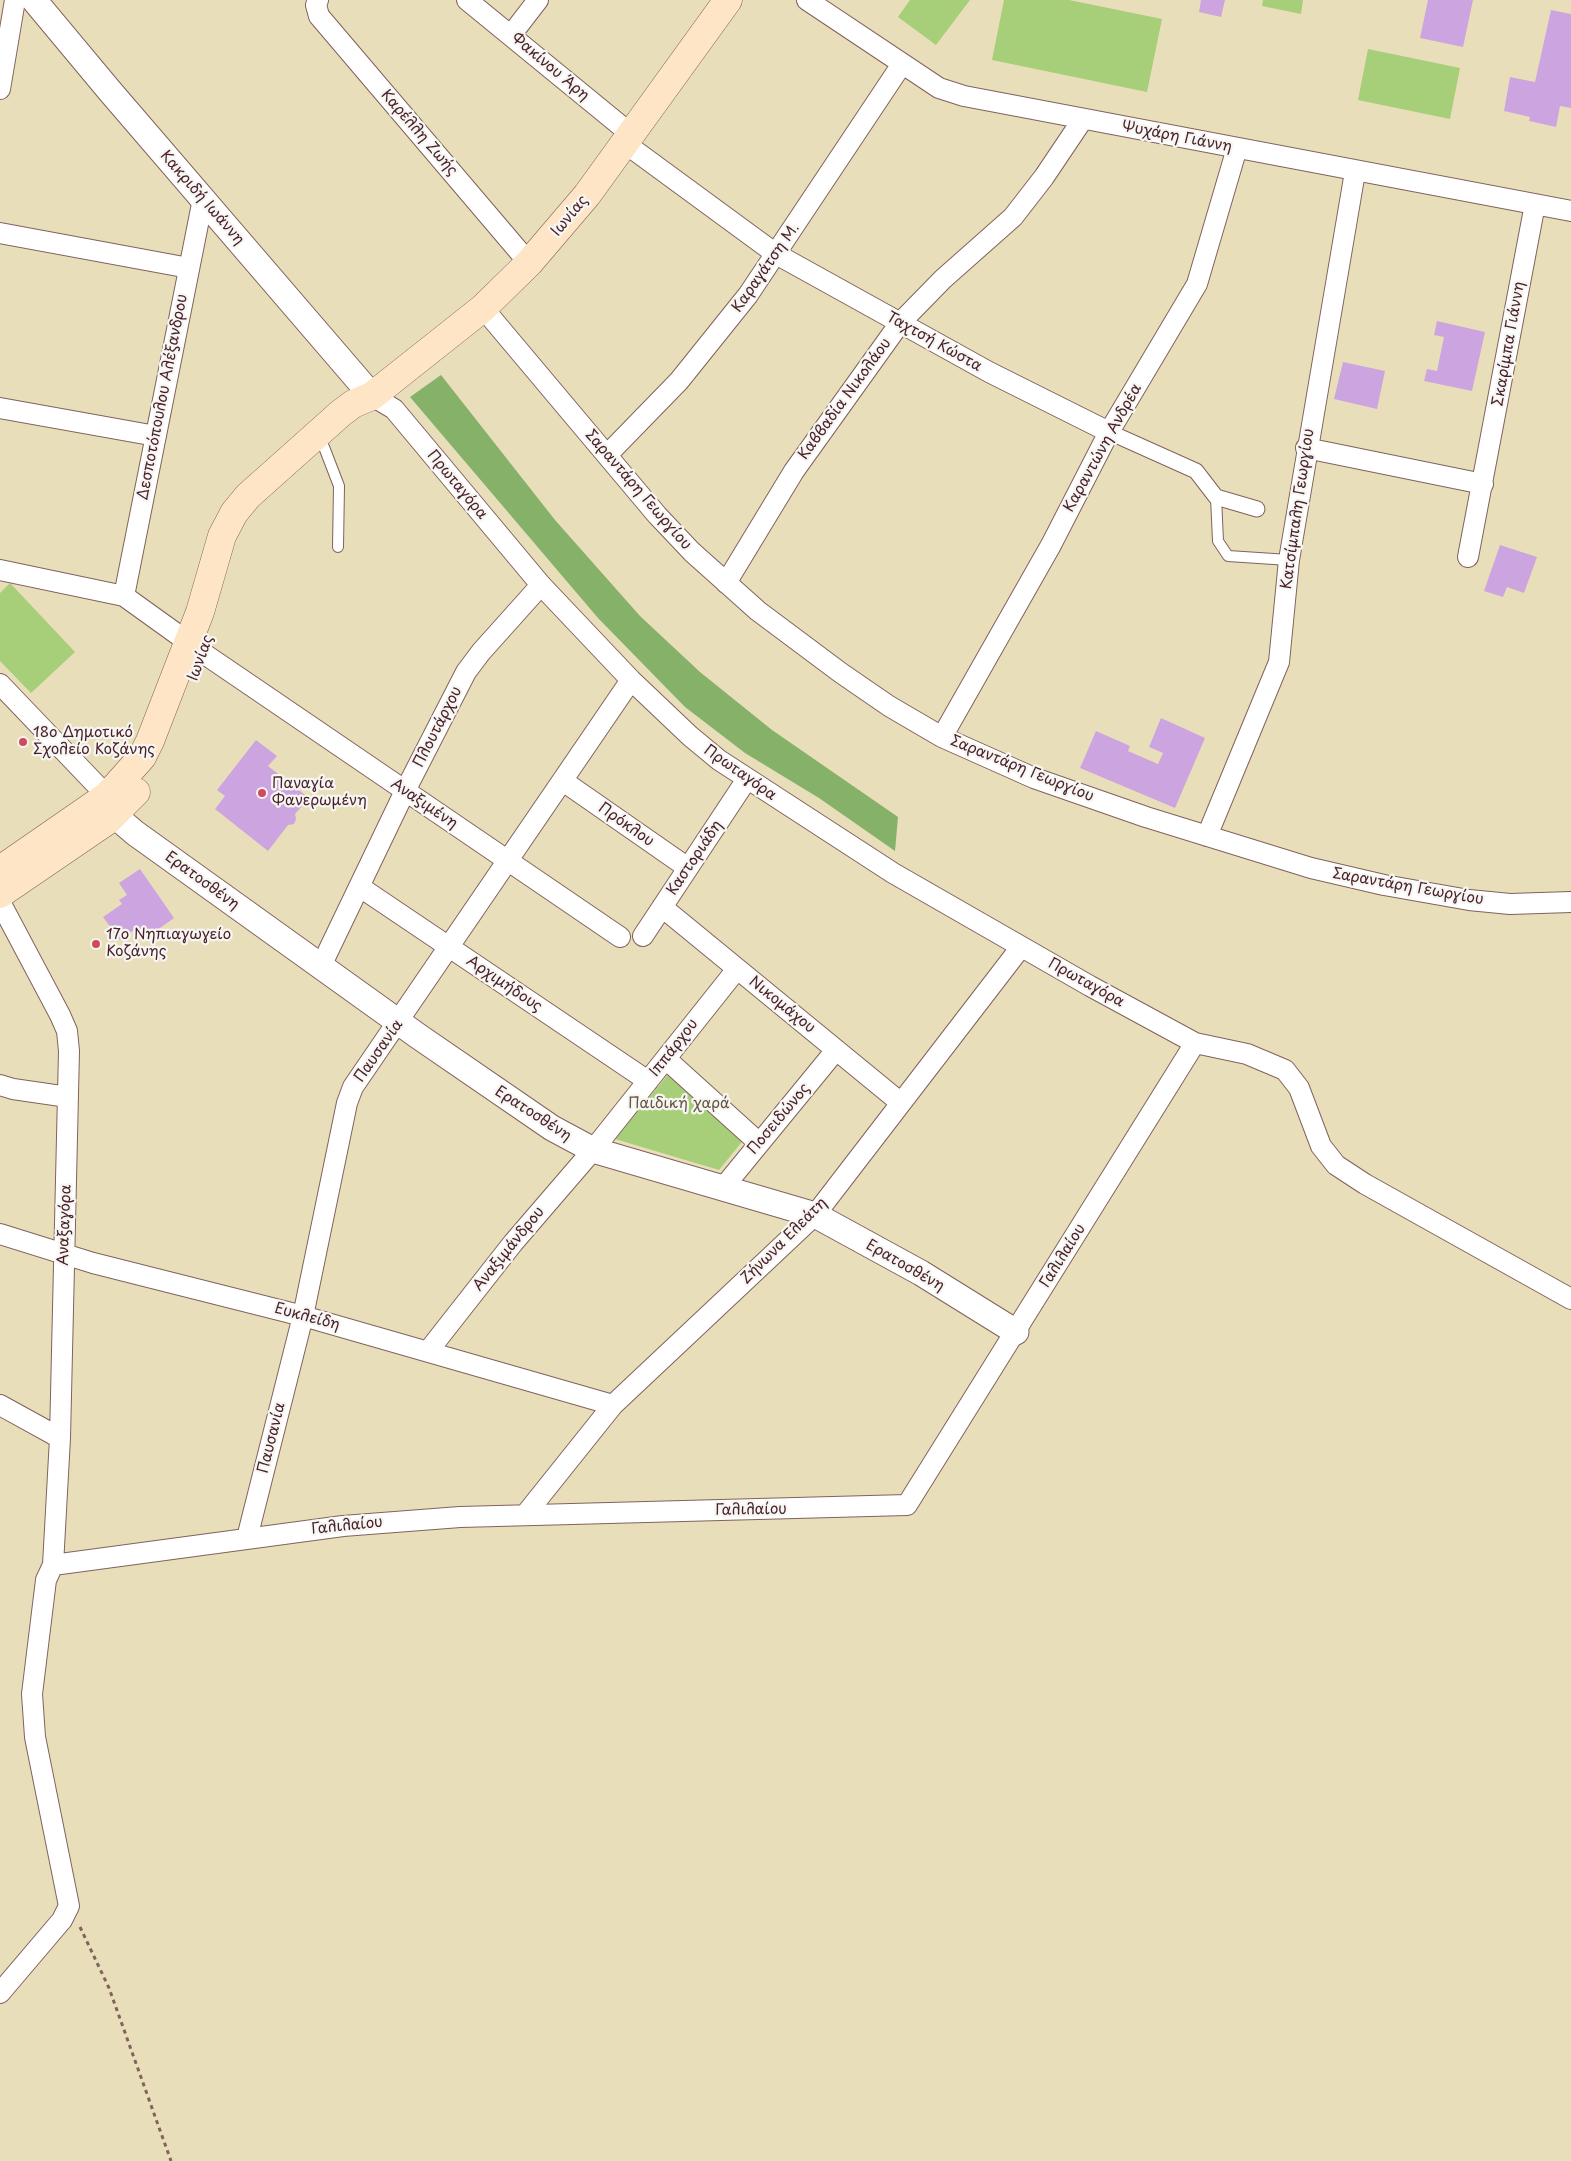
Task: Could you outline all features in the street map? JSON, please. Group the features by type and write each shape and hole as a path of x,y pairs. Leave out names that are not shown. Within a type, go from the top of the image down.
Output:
{"main road":[{"name":"Ιωνίας","path":"0,870 138,790 162,756 196,648 232,559 249,523 262,506 352,422 372,396 477,313 529,262 582,201 629,140 728,0"},
{"name":"Ιωνίας","path":"196,648 200,612 216,553 234,513 262,482 334,420 353,404 372,396"},
{"name":"Ιωνίας","path":"0,894 85,837 112,805"}],"street":[{"path":"0,89 15,0"},
{"name":"Κακριδή Ιωάννη","path":"34,0 372,396"},
{"name":"Καρέλλη Ζωής","path":"318,0 316,5 319,16 529,262"},
{"name":"Φακίνου Άρη","path":"467,0 511,35 629,140"},
{"path":"511,35 538,0"},
{"name":"Ψυχάρη Γιάννη","path":"807,0 939,88 964,96 1355,172 1571,211"},
{"name":"Καραγάτση Μ.","path":"607,455 679,381 709,346 776,254 902,64"},
{"name":"Καββαδία Νικολάου","path":"726,583 794,471 900,323 944,279 1013,217 1044,177 1082,119"},
{"name":"Ταχτσή Κώστα","path":"629,140 776,254 989,372 1109,432 1196,471 1216,496"},
{"name":"Καραντώνη Ανδρέα","path":"942,737 1051,545 1109,432 1197,284 1237,148"},
{"name":"Κατσίμπαλη Γεωργίου","path":"1206,836 1279,662 1289,560 1306,448 1355,172"},
{"name":"Δεσποτόπουλου Αλέξανδρου","path":"124,596 203,199"},
{"name":"Σκαρίμπα Γιάννη","path":"1468,557 1535,204"},
{"path":"0,234 189,268"},
{"name":"Σαραντάρη Γεωργίου","path":"477,313 607,455 657,515 692,552 758,611 841,673 889,706 942,737 1034,778 1206,836 1311,868 1413,891 1510,904 1571,902"},
{"name":"Πρωταγόρα","path":"372,396 394,409 541,585 632,680 690,736 747,779 893,873 1022,948 1195,1043 1247,1054 1285,1070 1294,1078 1322,1146 1336,1165 1365,1184 1571,1299"},
{"path":"0,408 156,436"},
{"path":"1306,448 1483,484"},
{"path":"1216,496 1257,510"},
{"path":"0,570 124,596"},
{"name":"Πλουτάρχου","path":"321,966 404,791 466,672 481,652 541,585"},
{"name":"Αναξιμένη","path":"124,596 196,648 620,937"},
{"name":"Παυσανία","path":"247,1538 303,1316 347,1103 363,1070 399,1023 632,680"},
{"path":"0,684 112,805"},
{"name":"Καστοριάδη","path":"643,936 747,779"},
{"name":"Πρόκλου","path":"563,781 688,868"},
{"name":"Ερατοσθένη","path":"112,805 121,821 135,833 399,1023 552,1128 593,1150 815,1214 921,1273 1016,1332"},
{"name":"Αρχιμήδους","path":"360,886 648,1081"},
{"name":"Αναξαγόρα","path":"0,902 68,1032 60,1438 53,1565 46,1580 32,1694 35,1737 69,1906"},
{"name":"Νικομάχου","path":"662,907 902,1103"},
{"name":"Ζήνωνα Ελεάτη","path":"525,1515 613,1405 815,1214 1022,948"},
{"name":"Ιππάρχου","path":"593,1150 737,969"},
{"name":"Γαλιλαίου","path":"53,1565 343,1526 460,1517 907,1505 1195,1043"},
{"name":"Ποσειδώνος","path":"722,1188 836,1050"},
{"path":"666,1059 759,1143"},
{"path":"0,1085 13,1089 68,1097"},
{"name":"Αναξιμάνδρου","path":"429,1350 513,1243 593,1150"},
{"name":"Ευκλείδη","path":"0,1234 64,1255 429,1350 613,1405"},
{"path":"0,1405 60,1438"},
{"path":"0,1993 62,1920 69,1906"}],"lane":[{"path":"324,447 339,486 338,547"},
{"path":"1216,496 1218,541 1228,556 1289,560"}],"path":[{"path":"69,1906 109,1988 171,2161"}],"green space":[{"path":"910,0 970,0 936,45 898,17"},
{"path":"1004,0 1069,0 1162,19 1147,92 992,60"},
{"path":"1263,0 1303,0 1301,14 1262,6"},
{"path":"1368,49 1460,68 1450,119 1358,100"},
{"path":"441,375 555,520 640,616 700,672 772,730 898,817 895,851 819,798 745,753 685,707 598,618 410,397"},
{"path":"10,583 75,652 31,693 0,661 0,593"},
{"name":"Παιδική χαρά","path":"671,1071 745,1138 719,1170 615,1139"}],"building":[{"path":"1201,0 1225,0 1221,17 1199,12"},
{"path":"1428,0 1473,0 1463,47 1420,38"},
{"path":"1551,10 1571,14 1571,108 1560,106 1556,127 1529,121 1530,117 1504,111 1510,77 1535,82"},
{"path":"1437,321 1485,332 1472,391 1424,381 1427,369 1437,371 1444,337 1434,335"},
{"path":"1343,362 1385,371 1377,409 1334,399"},
{"path":"1500,545 1537,557 1524,593 1507,587 1503,597 1484,591"},
{"path":"1161,718 1205,738 1175,808 1080,768 1096,731 1130,746 1128,751 1158,764 1163,753 1149,747"},
{"name":"Παναγία Φανερωμένη","path":"256,740 277,756 268,766 309,798 295,814 294,824 288,825 268,851 215,809 225,796 217,790"},
{"path":"140,869 174,918 146,938 138,927 120,940 103,917 122,904 119,900 127,895 119,883"}],"place":[{"name":"18ο Δημοτικό Σχολείο Κοζάνης","path":"23,742"},
{"name":"Παναγία Φανερωμένη","path":"262,793"},
{"name":"17ο Νηπιαγωγείο Κοζάνης","path":"96,944"}]}
